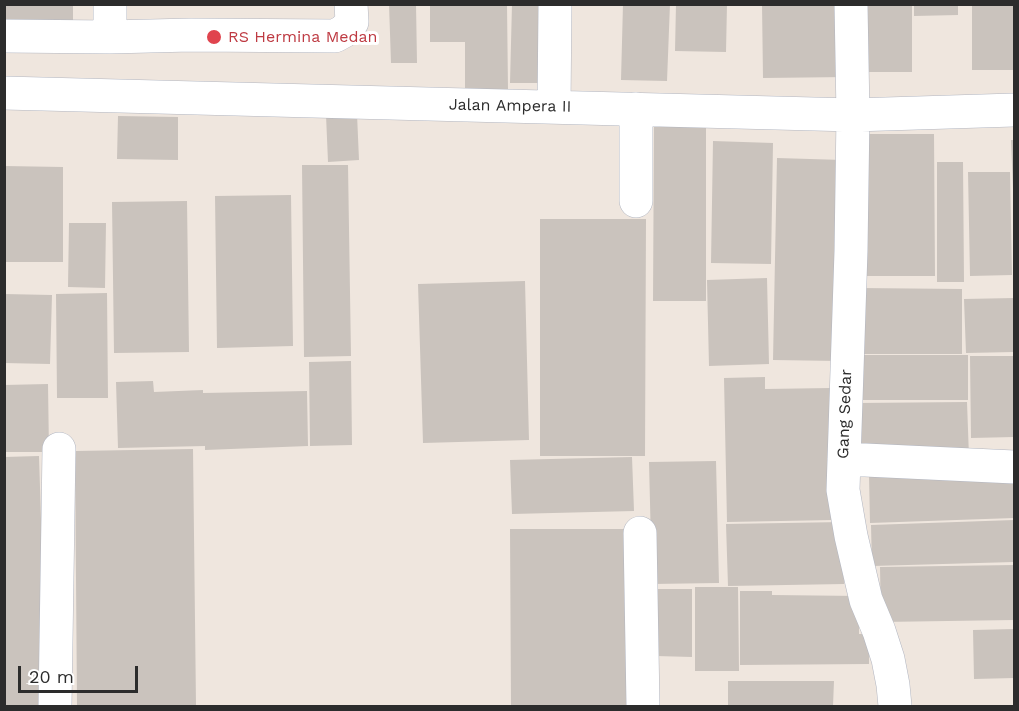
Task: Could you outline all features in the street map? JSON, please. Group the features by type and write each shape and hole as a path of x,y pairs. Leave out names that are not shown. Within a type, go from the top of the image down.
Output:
{"street":[{"path":"110,4 110,37"},
{"path":"4,36 335,36 344,31 352,22 351,4"},
{"path":"555,4 555,107"},
{"name":"Gang Sedar","path":"851,4 853,115 851,251 843,490 866,600 888,659 895,706"},
{"name":"Jalan Ampera II","path":"4,93 853,115 1014,111"},
{"path":"636,109 636,201"},
{"path":"55,706 59,449"},
{"path":"844,459 1014,467"},
{"path":"640,533 643,706"}],"building":[{"path":"4,4 73,4 73,27 4,26"},
{"path":"389,4 416,4 417,63 391,63"},
{"path":"512,4 540,4 539,83 510,83"},
{"path":"623,4 670,4 667,81 621,80"},
{"path":"676,4 727,4 726,52 675,51"},
{"path":"762,4 845,4 847,77 763,78"},
{"path":"854,4 912,4 912,72 854,72"},
{"path":"914,4 958,4 958,15 914,16"},
{"path":"430,5 507,5 508,90 465,91 465,42 430,42"},
{"path":"972,5 1014,5 1014,70 972,70"},
{"path":"357,114 359,160 328,162 326,115"},
{"path":"118,116 178,117 178,160 117,159"},
{"path":"654,124 706,124 706,301 653,301"},
{"path":"859,134 934,134 935,276 860,276"},
{"path":"1011,140 1014,140 1014,189 1013,189"},
{"path":"713,141 773,143 771,264 711,263"},
{"path":"777,158 843,160 839,361 773,360"},
{"path":"937,162 963,162 964,282 937,282"},
{"path":"302,165 348,165 351,356 304,357"},
{"path":"4,166 63,167 63,262 4,262"},
{"path":"968,172 1010,172 1012,275 970,276"},
{"path":"291,195 293,346 217,348 215,196"},
{"path":"187,201 189,352 114,353 112,202"},
{"path":"540,219 646,219 645,456 540,456"},
{"path":"69,223 106,223 105,288 68,287"},
{"path":"767,278 769,364 709,366 707,280"},
{"path":"525,281 529,440 423,443 418,284"},
{"path":"859,288 962,289 962,354 860,354"},
{"path":"107,293 108,398 57,398 56,294"},
{"path":"4,294 52,295 50,364 4,363"},
{"path":"1014,298 1014,352 966,353 964,299"},
{"path":"857,355 968,355 968,400 857,400"},
{"path":"970,356 1014,356 1014,437 971,438"},
{"path":"351,361 352,445 310,446 309,362"},
{"path":"765,377 765,389 831,388 833,520 727,522 724,378"},
{"path":"153,381 154,392 307,391 308,446 205,450 205,446 118,448 116,382"},
{"path":"48,384 49,452 4,452 4,385"},
{"path":"967,402 969,457 858,459 857,403"},
{"path":"193,449 196,706 77,706 75,451"},
{"path":"39,456 47,706 4,706 4,457"},
{"path":"632,457 634,511 512,514 510,460"},
{"path":"716,461 719,583 652,584 649,462"},
{"path":"1014,470 1014,518 870,523 869,475"},
{"path":"1014,520 1014,562 872,566 871,525"},
{"path":"843,522 844,584 728,586 726,524"},
{"path":"510,529 635,529 636,706 511,706"},
{"path":"1014,565 1014,620 881,622 880,567"},
{"path":"695,587 738,587 739,671 695,671"},
{"path":"656,589 692,589 692,657 656,656"},
{"path":"740,591 772,591 772,595 859,596 859,634 869,634 869,664 740,665"},
{"path":"1014,629 1014,678 974,679 973,630"},
{"path":"728,681 834,681 833,706 728,706"}],"place":[{"name":"RS Hermina Medan","path":"214,37"}]}
